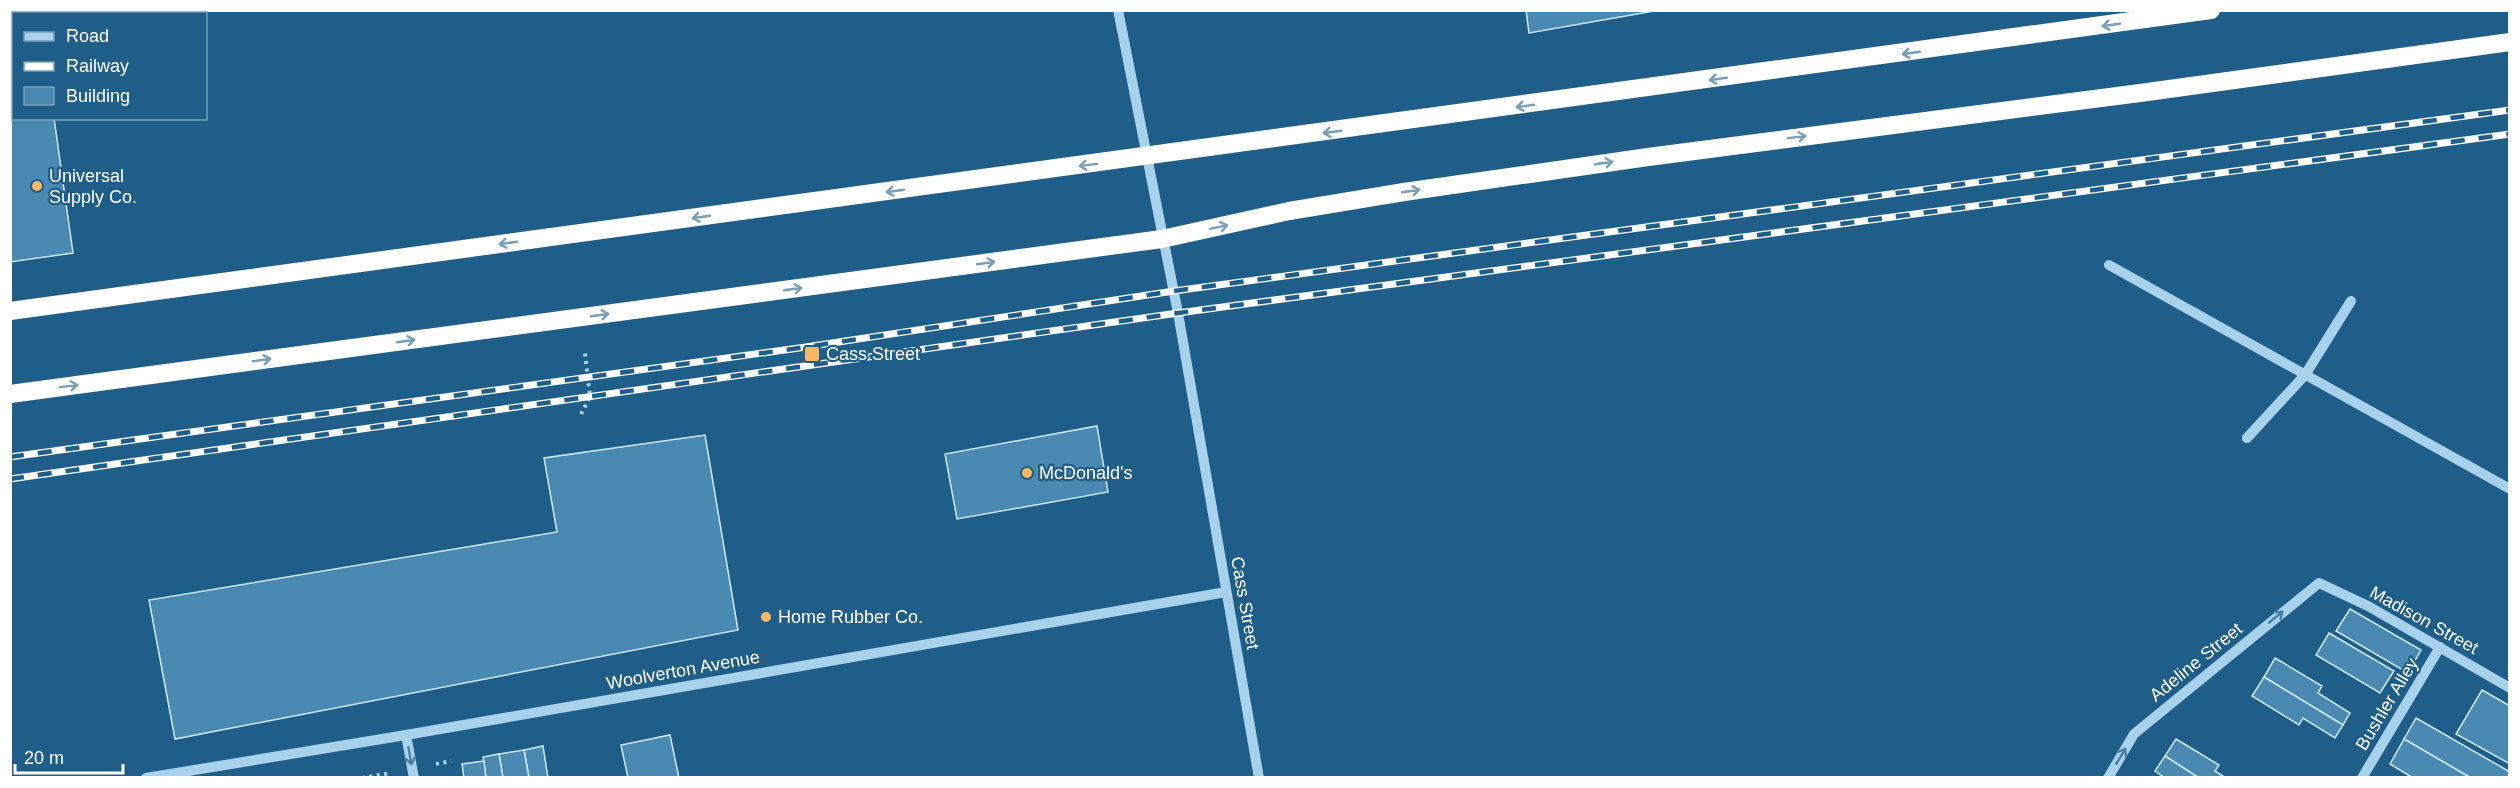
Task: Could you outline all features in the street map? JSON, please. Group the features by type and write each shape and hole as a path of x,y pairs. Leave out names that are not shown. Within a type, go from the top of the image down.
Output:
{"highway":[{"path":"10,310 1146,157 2211,10"},
{"path":"10,394 1162,239 1289,212 1439,187 2510,42"}],"street":[{"name":"Cass Street","path":"1118,10 1178,313 1259,777"},
{"path":"2109,265 2510,489"},
{"path":"2247,438 2305,375 2351,301"},
{"name":"Madison Street","path":"2319,584 2368,606 2510,688"},
{"name":"Adeline Street","path":"2108,777 2134,734 2319,584"},
{"name":"Woolverton Avenue","path":"146,777 406,735 1226,592"},
{"name":"Bushler Alley","path":"2362,777 2440,647"},
{"path":"406,735 414,777"}],"path":[{"path":"581,414 590,397 585,353"}],"building":[{"path":"1526,10 1660,10 1529,33"},
{"name":"Universal Supply Co.","path":"10,92 12,92 12,120 54,120 73,253 10,262"},
{"name":"McDonald's","path":"1097,426 1108,492 957,519 945,454"},
{"path":"705,435 738,630 175,739 149,600 557,532 544,458"},
{"path":"2350,609 2421,650 2408,673 2336,631"},
{"path":"2329,633 2394,671 2380,693 2316,655"},
{"path":"2275,658 2322,686 2318,693 2350,713 2343,725 2264,677"},
{"path":"2264,677 2343,725 2335,738 2303,718 2299,725 2252,696"},
{"path":"2482,690 2510,706 2510,764 2456,734"},
{"path":"2416,718 2510,772 2510,778 2471,778 2404,739"},
{"path":"670,735 679,778 628,778 621,745"},
{"path":"2176,739 2219,765 2215,771 2226,778 2199,778 2165,756"},
{"path":"2404,739 2471,778 2413,778 2390,764"},
{"path":"543,746 548,778 529,778 524,750"},
{"path":"524,750 529,778 503,778 499,754"},
{"path":"499,754 503,778 486,778 483,757"},
{"path":"2165,756 2199,778 2165,778 2155,771"},
{"path":"484,761 486,778 464,778 462,764"}],"railway":[{"path":"10,457 799,348 1174,291 2510,110"},
{"path":"10,479 1178,313 2510,134"}],"place":[{"name":"Universal Supply Co.","path":"37,186"},
{"name":"Cass Street","path":"812,354"},
{"name":"McDonald's","path":"1027,473"},
{"name":"Home Rubber Co.","path":"766,617"}]}
